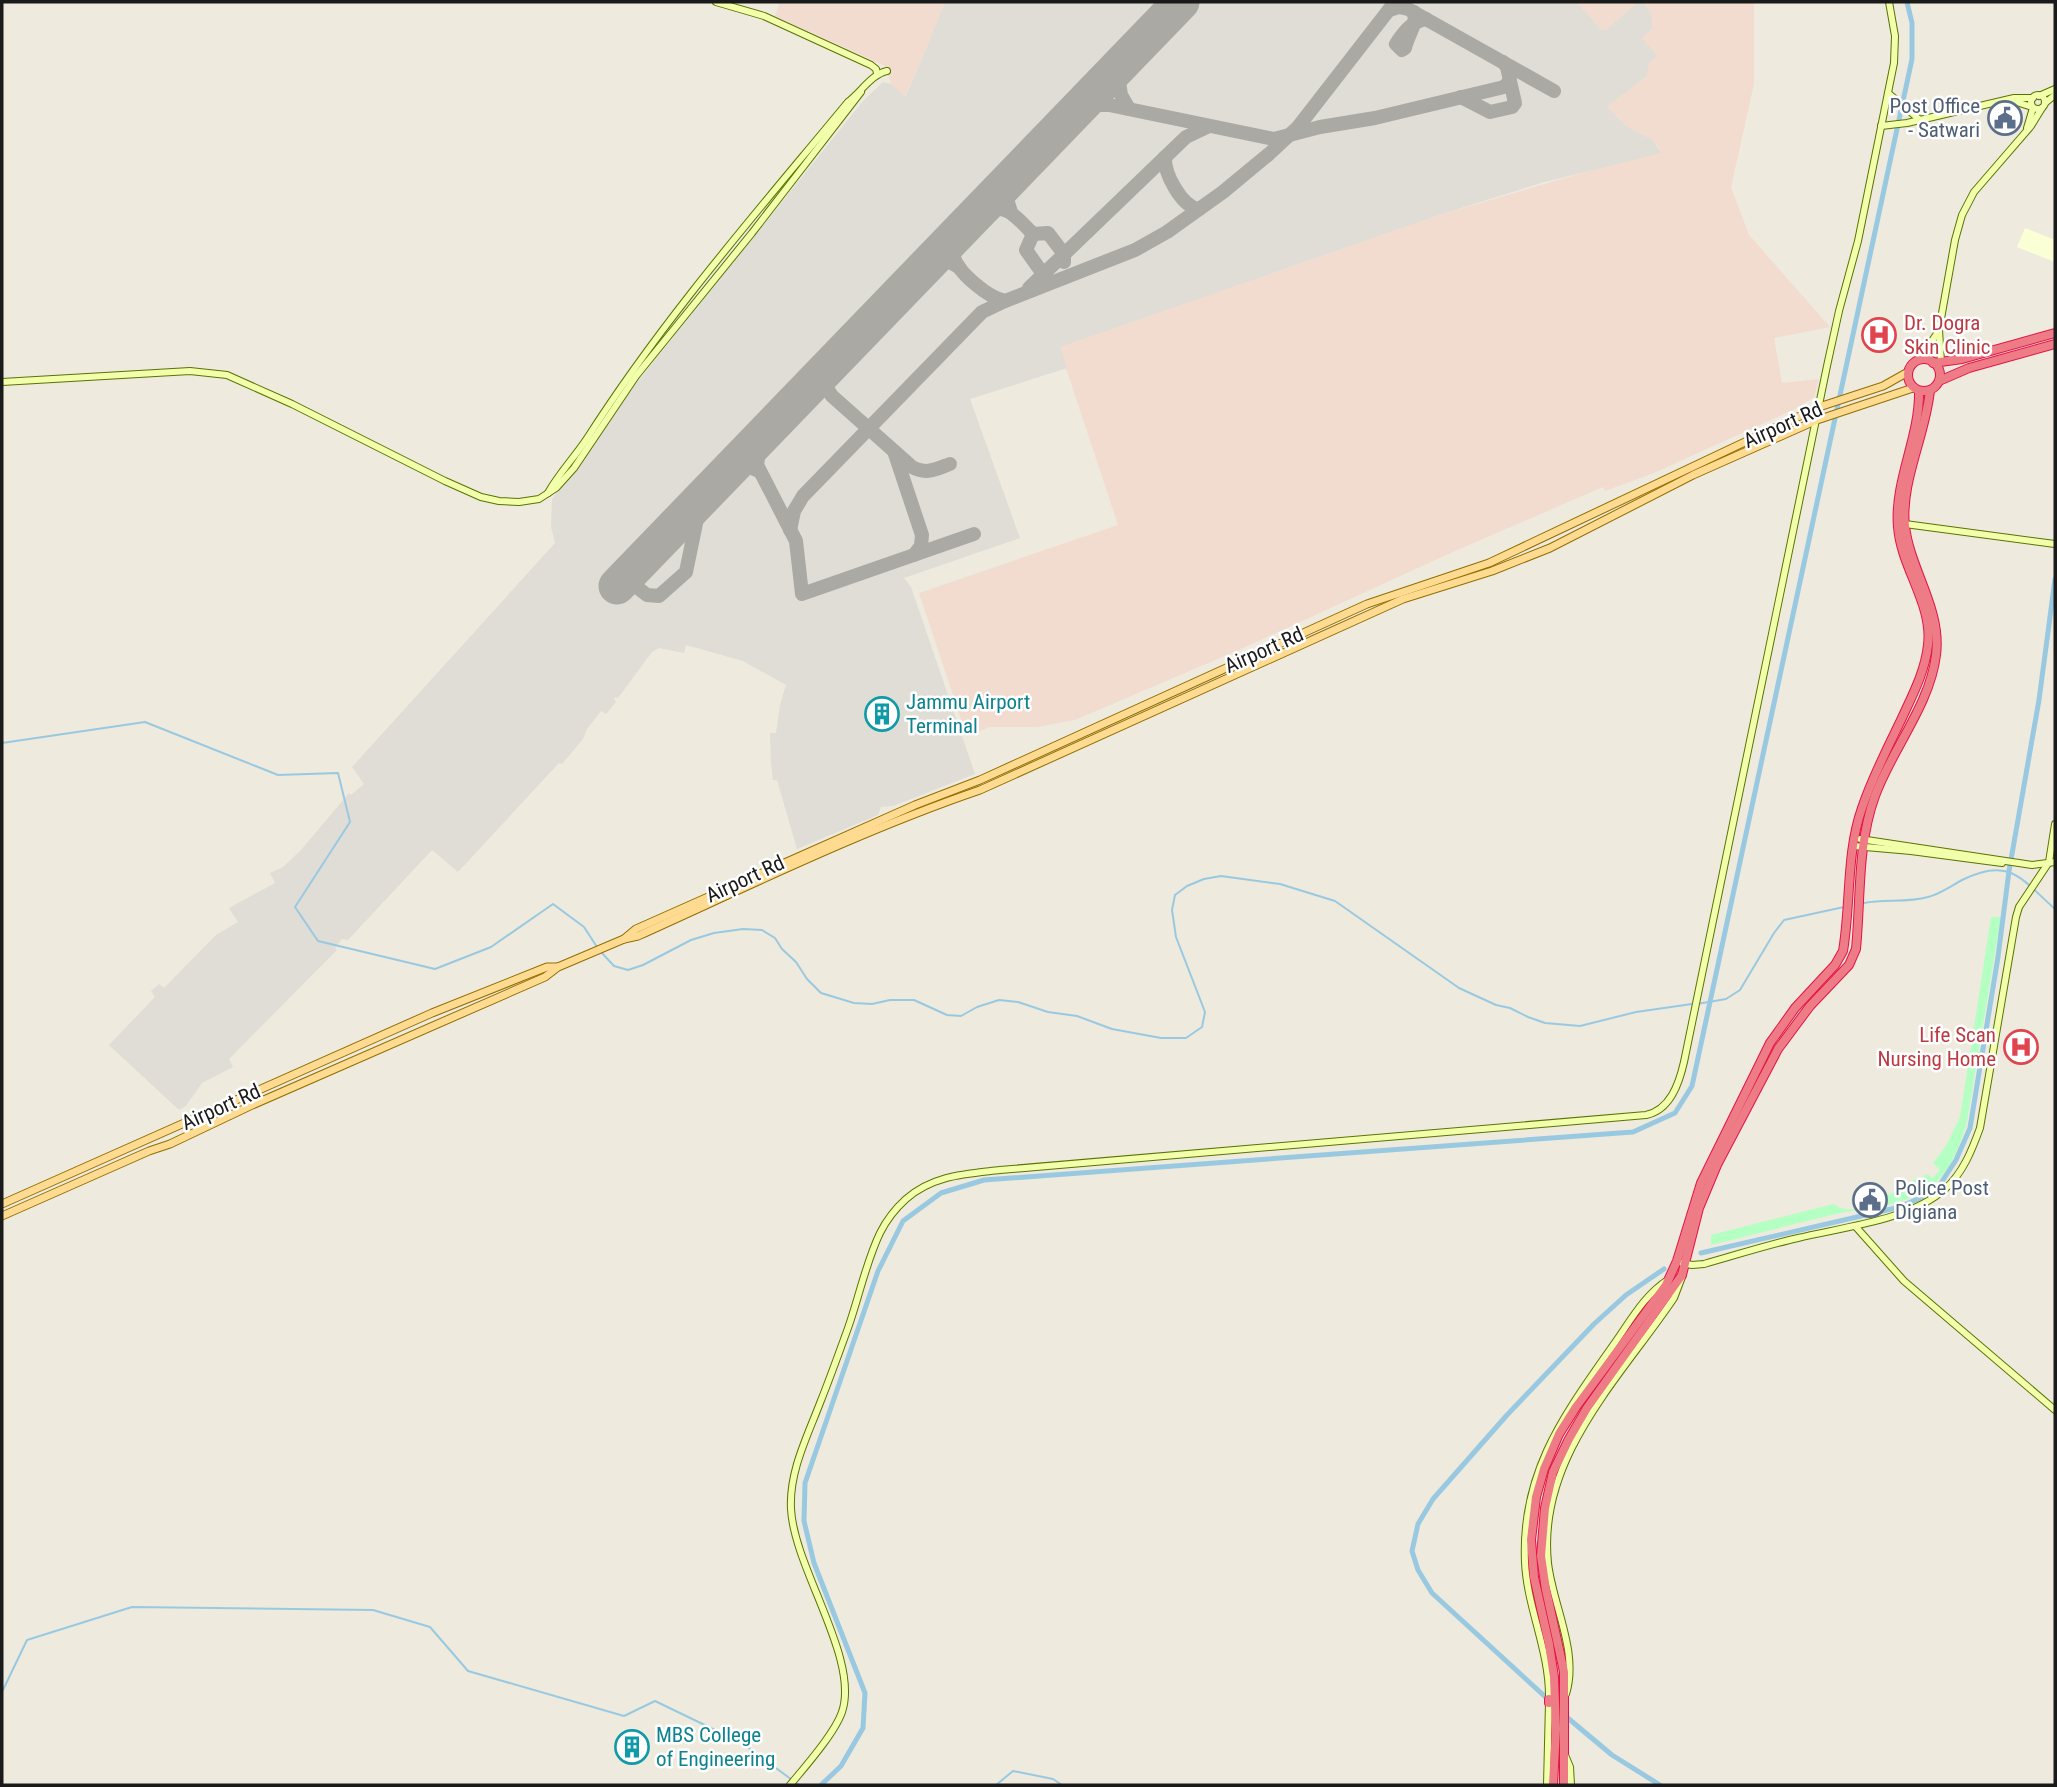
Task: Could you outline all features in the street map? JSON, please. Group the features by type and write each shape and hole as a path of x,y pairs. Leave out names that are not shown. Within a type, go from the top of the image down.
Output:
{"highway":[{"path":"1553,1785 1557,1707 1564,1698 1564,1672 1534,1577 1531,1540 1532,1517 1544,1469 1559,1434 1576,1407 1682,1263 1699,1208 1717,1166 1784,1039 1810,1006 1849,965 1856,949 1862,806 1918,685 1929,643 1924,609 1898,531 1897,509 1919,407 1916,389 1908,381 1910,366 1920,359 1937,362 1962,359 2055,333"},
{"path":"1564,1785 1564,1754 1541,1544 1545,1508 1556,1473 1576,1425 1613,1378 1682,1275 1682,1263 1700,1183 1770,1044 1795,1008 1840,958 1860,843 1877,792 1927,688 1936,654 1933,614 1912,557 1905,524 1907,497 1930,390 1939,381 1969,368 2055,344"},
{"path":"1937,362 1939,381"},
{"path":"1916,389 1930,390"}],"main road":[{"name":"Airport Rd","path":"621,940 636,929 792,858 980,780 1367,604 1489,562 1819,407 1883,386 1908,372"},
{"path":"2,1216 545,977 558,967 621,940 638,936 740,888 980,789 1403,599 1492,571 1550,548 1693,475 1817,420 1916,389"},
{"name":"Airport Rd","path":"2,1204 432,1013 547,967 558,967"}],"street":[{"path":"716,2 764,16 871,65 877,73"},
{"path":"790,1785 838,1722 845,1703 836,1646 796,1536 791,1494 796,1467 841,1349 879,1236 905,1200 931,1182 962,1174 1653,1114 1674,1092 1682,1070 1697,1000 1839,311 1858,241 1881,126 1890,95 1895,50 1889,2"},
{"path":"2,382 176,371 227,375 292,404 434,476 481,496 499,501 519,502 547,495 574,468 636,376 752,233 861,92 877,73 887,71"},
{"path":"2036,97 2055,89"},
{"path":"1890,95 1917,118"},
{"path":"1937,362 1939,330 1962,215 1974,192 2043,106 2055,95"},
{"path":"1881,126 1907,123 1917,118 2008,99 2036,97 2044,99 2043,106"},
{"path":"2026,130 2036,97"},
{"path":"2008,99 2033,107 2043,106"},
{"path":"2018,103 2030,118"},
{"path":"1920,359 1939,330"},
{"path":"1905,524 2055,544"},
{"path":"1682,1263 1704,1264 1797,1238 1856,1227 1919,1206 1948,1187 1971,1153 1980,1128 2016,917 2026,896 2052,862 2055,824"},
{"path":"1860,843 2020,864 2052,862"},
{"path":"1856,1227 1904,1281 2055,1410"},
{"path":"1547,1785 1557,1707"},
{"path":"1564,1754 1570,1767 1571,1785"}],"shaded area":[{"path":"780,2 945,2 904,98 891,84 885,66 775,16"},
{"path":"945,2 1577,2 1601,30 1606,30 1638,2 1642,2 1651,13 1652,28 1642,38 1657,56 1648,64 1647,76 1607,107 1626,126 1653,140 1661,153 1541,183 1439,215 1060,347 1067,368 970,399 1020,538 904,578 911,587 975,774 893,806 881,807 878,815 797,849 777,780 773,780 771,764 770,733 776,733 786,685 743,661 686,645 684,653 659,648 652,652 618,698 614,699 616,702 606,714 601,711 562,764 559,763 458,872 432,850 348,940 342,939 335,948 337,950 229,1059 233,1067 202,1083 186,1106 179,1110 109,1045 155,997 151,991 159,984 164,988 216,935 238,922 229,908 275,883 270,873 283,867 301,850 349,793 351,795 364,784 352,767 555,543 551,527 552,499 631,390 863,101 883,82 891,84 905,97"},
{"path":"1577,2 1638,2 1606,30 1601,30"},
{"path":"1642,2 1754,2 1754,84 1731,187 1749,235 1830,327 1774,338 1782,383 1819,379 1814,397 1795,409 1654,473 1605,491 1603,487 1075,720 1037,727 989,727 967,737 919,593 1118,525 1059,347 1439,215 1660,150 1653,140 1626,126 1607,107 1647,76 1642,38 1651,13"},
{"path":"2025,228 2055,240 2055,262 2017,247"}],"green space":[{"path":"1991,917 2001,917 1967,1121 1958,1149 1942,1176 1928,1189 1905,1200 1711,1245 1711,1235 1834,1204 1846,1209 1867,1206 1887,1199 1887,1195 1904,1188 1916,1178 1919,1181 1926,1174 1933,1178 1940,1170 1933,1163 1946,1146 1960,1117"}],"waterway":[{"path":"821,1785 841,1766 863,1728 865,1693 814,1563 804,1521 805,1483 878,1271 903,1221 941,1193 984,1180 1633,1132 1675,1113 1692,1086 1912,59 1912,23 1907,2"},
{"path":"1701,1253 1900,1207 1939,1186 1956,1160 1970,1128 2009,871 2039,700 2055,579"},
{"path":"2,743 145,722 278,775 338,773 350,822 295,907 318,941 435,969 491,947 553,904 584,927 597,947"},
{"path":"1864,903 1928,897 1978,873 1992,870 2014,874 2055,909"},
{"path":"601,952 614,966 628,970 691,940 714,933 743,929 762,930 775,938 821,993 854,1003 914,1000 947,1015 961,1016 999,1000 1018,1002 1048,1012 1077,1016 1112,1029 1161,1038 1186,1038 1202,1027 1205,1012 1176,937 1172,910 1175,895 1187,886 1221,876 1280,884 1335,901 1459,988 1545,1023 1580,1026 1636,1012 1692,1004"},
{"path":"1697,1004 1726,999 1740,990 1784,920 1844,907"},
{"path":"1551,1702 1432,1593 1418,1570 1412,1551 1418,1524 1433,1499 1507,1415 1594,1324 1626,1295 1664,1269"},
{"path":"2,1692 27,1640 132,1607 373,1610 430,1627 468,1671 624,1716 655,1701 742,1743 799,1785"},
{"path":"1563,1714 1612,1755 1660,1785"},
{"path":"996,1785 1013,1771 1053,1779 1062,1785"}],"taxiway":[{"path":"957,234 954,257 961,270 983,290 1005,301 1135,250 1167,232 1223,192 1298,127 1395,2"},
{"path":"1389,10 1399,7 1408,9 1554,91"},
{"path":"1414,12 1415,17 1414,21 1413,26 1402,50 1396,44 1402,36 1412,25 1416,22 1426,19"},
{"path":"1081,105 1109,105 1274,139 1504,87 1510,81 1503,62"},
{"path":"1117,68 1121,95 1129,109"},
{"path":"1461,97 1490,112 1512,107 1515,103 1510,81"},
{"path":"1029,288 1186,137 1207,127"},
{"path":"1165,157 1175,189 1186,202 1199,209"},
{"path":"1009,180 1006,196 1011,212"},
{"path":"980,210 1004,210 1016,217 1033,234 1048,233 1064,254 1064,262"},
{"path":"1033,234 1026,250 1043,274"},
{"path":"929,262 948,261 959,267"},
{"path":"790,530 794,511 803,496 982,312 1005,301"},
{"path":"824,371 826,387 832,396 912,467 926,471 950,464"},
{"path":"761,437 757,465 796,541 802,594 974,534"},
{"path":"894,451 922,535 921,546 914,555"},
{"path":"735,464 759,471"},
{"path":"667,534 639,556 631,567 634,585 647,595 659,596 686,572 701,499"}],"runway":[{"path":"617,586 1181,2"}],"place":[{"name":"Post Office - Satwari","path":"2005,118"},
{"name":"Dr. Dogra Skin Clinic","path":"1879,335"},
{"name":"Jammu Airport Terminal","path":"882,714"},
{"name":"Life Scan Nursing Home","path":"2021,1047"},
{"name":"Police Post Digiana","path":"1870,1200"},
{"name":"MBS College of Engineering","path":"632,1747"}]}
